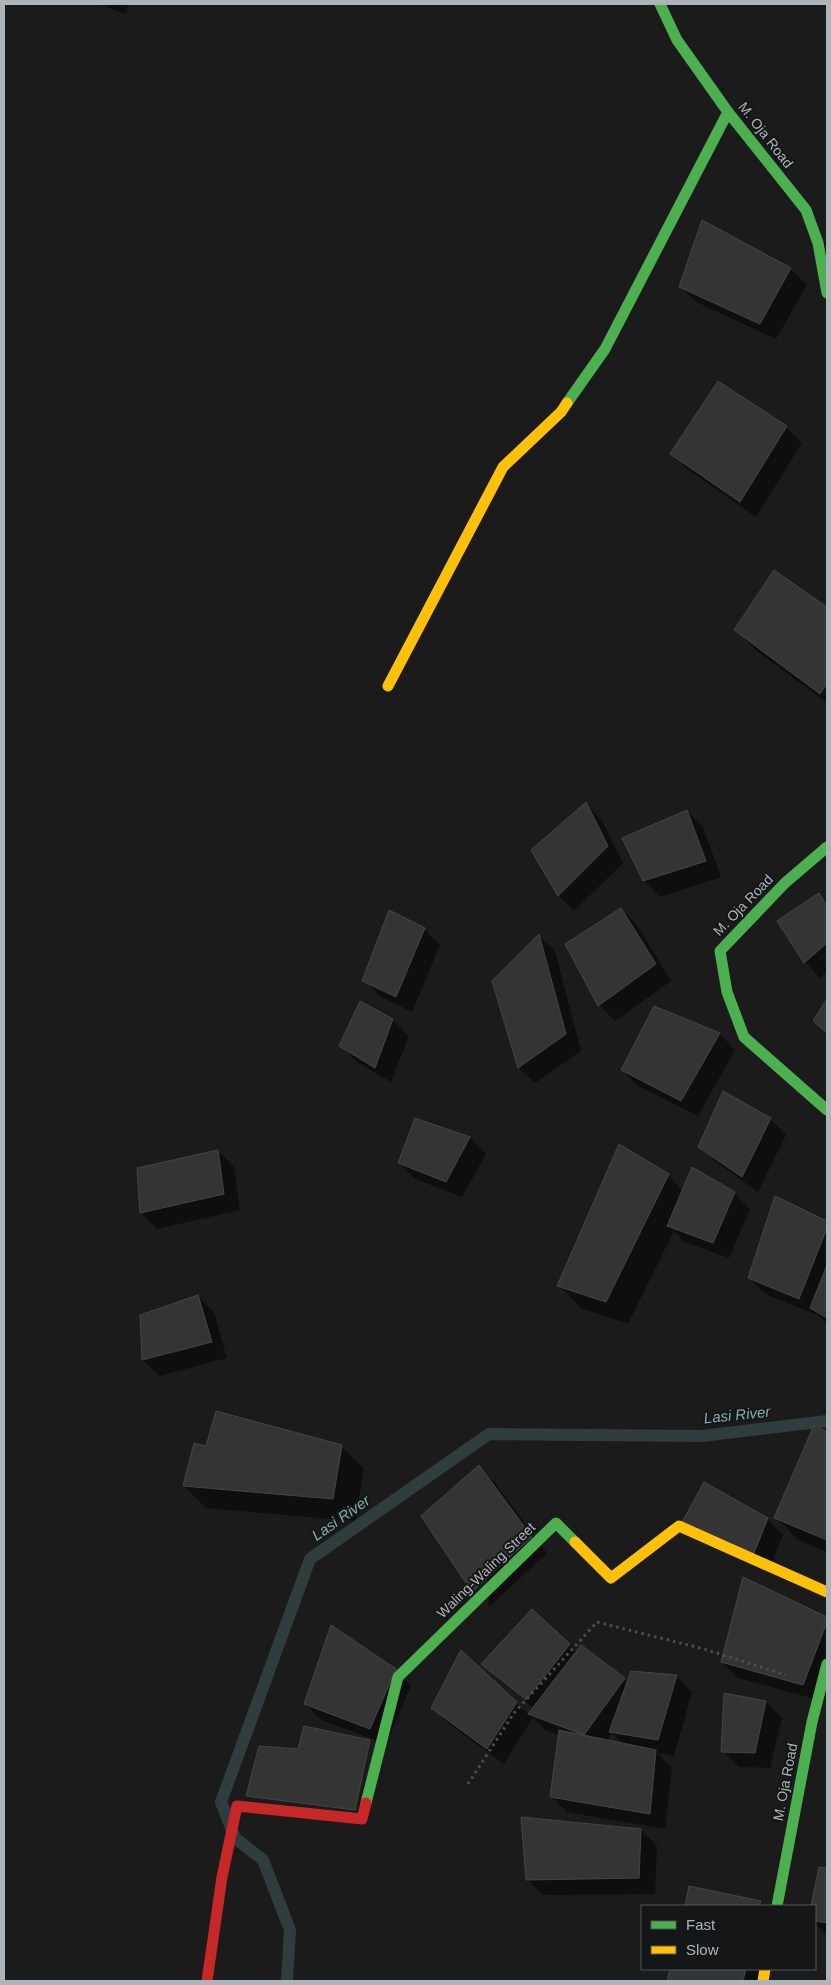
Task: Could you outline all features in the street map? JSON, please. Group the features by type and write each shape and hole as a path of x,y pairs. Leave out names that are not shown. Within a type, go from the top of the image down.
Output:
{"street":[{"name":"M. Oja Road","path":"660,4 678,40 728,112 806,210 818,243 827,293"},
{"path":"388,686 503,467 561,412 605,349 728,112"},
{"name":"M. Oja Road","path":"827,847 809,860 773,894 720,951 727,992 744,1037 827,1110"},
{"name":"Waling-Waling Street","path":"207,1981 237,1806 362,1819 398,1677 556,1523 611,1578 679,1526 827,1592"},
{"name":"M. Oja Road","path":"777,1905 812,1722 827,1664"}],"path":[{"path":"468,1784 514,1713 597,1622 704,1649 821,1686"}],"building":[{"path":"702,220 791,268 760,324 679,287"},
{"path":"718,381 787,426 740,502 670,454"},
{"path":"774,570 827,607 827,683 820,694 734,630"},
{"path":"586,802 608,846 558,896 531,850"},
{"path":"687,810 706,861 643,881 622,838"},
{"path":"819,893 827,906 827,943 804,963 777,921"},
{"path":"621,908 656,964 598,1006 565,944"},
{"path":"389,910 425,928 396,997 362,981"},
{"path":"539,934 566,1034 518,1068 492,981"},
{"path":"827,999 827,1033 813,1021"},
{"path":"360,1001 393,1019 375,1068 339,1046"},
{"path":"654,1006 720,1033 681,1101 621,1070"},
{"path":"723,1091 771,1118 742,1177 698,1147"},
{"path":"415,1118 470,1137 446,1182 398,1163"},
{"path":"619,1144 669,1174 606,1302 557,1286"},
{"path":"218,1150 224,1194 140,1213 137,1168"},
{"path":"692,1167 735,1192 713,1243 667,1226"},
{"path":"775,1196 827,1221 827,1228 799,1299 748,1278"},
{"path":"827,1265 827,1318 810,1308"},
{"path":"198,1295 212,1342 142,1360 140,1315"},
{"path":"216,1411 342,1445 333,1499 183,1486 194,1443 206,1446"},
{"path":"814,1425 827,1432 827,1540 774,1518"},
{"path":"479,1465 532,1537 472,1592 421,1516"},
{"path":"704,1482 768,1518 754,1553 680,1526"},
{"path":"743,1577 827,1617 827,1622 803,1685 721,1662"},
{"path":"532,1609 570,1644 526,1700 481,1664"},
{"path":"331,1625 396,1669 370,1729 304,1704"},
{"path":"581,1645 625,1678 584,1735 528,1714"},
{"path":"461,1650 517,1702 487,1749 431,1708"},
{"path":"631,1671 677,1675 658,1740 609,1732"},
{"path":"724,1693 766,1701 755,1753 721,1752"},
{"path":"304,1726 370,1740 355,1810 246,1796 259,1746 298,1749"},
{"path":"559,1730 656,1750 650,1814 550,1797"},
{"path":"521,1817 641,1829 639,1878 526,1880"},
{"path":"819,1867 827,1868 827,1923 816,1921 816,1905 811,1905"},
{"path":"689,1886 761,1901 759,1905 685,1905"},
{"path":"670,1970 746,1970 743,1981 667,1981"}],"waterway":[{"name":"Lasi River","path":"287,1981 290,1930 263,1860 235,1838 221,1802 310,1559 489,1434 702,1436 827,1421"}],"traffic: fast":[{"path":"660,4 677,40 728,112 806,210 818,243 827,293"},
{"path":"567,403 605,349 728,112"},
{"path":"827,847 785,883 720,951 727,992 744,1037 827,1110"},
{"path":"366,1803 398,1677 556,1523 575,1542"},
{"path":"777,1905 812,1722 827,1664"}],"traffic: slow":[{"path":"388,686 503,467 561,412 567,403"},
{"path":"575,1542 611,1578 679,1526 827,1592"},
{"path":"763,1981 765,1970"}],"traffic: jam":[{"path":"207,1981 222,1877 237,1806 362,1819 366,1803"}]}
